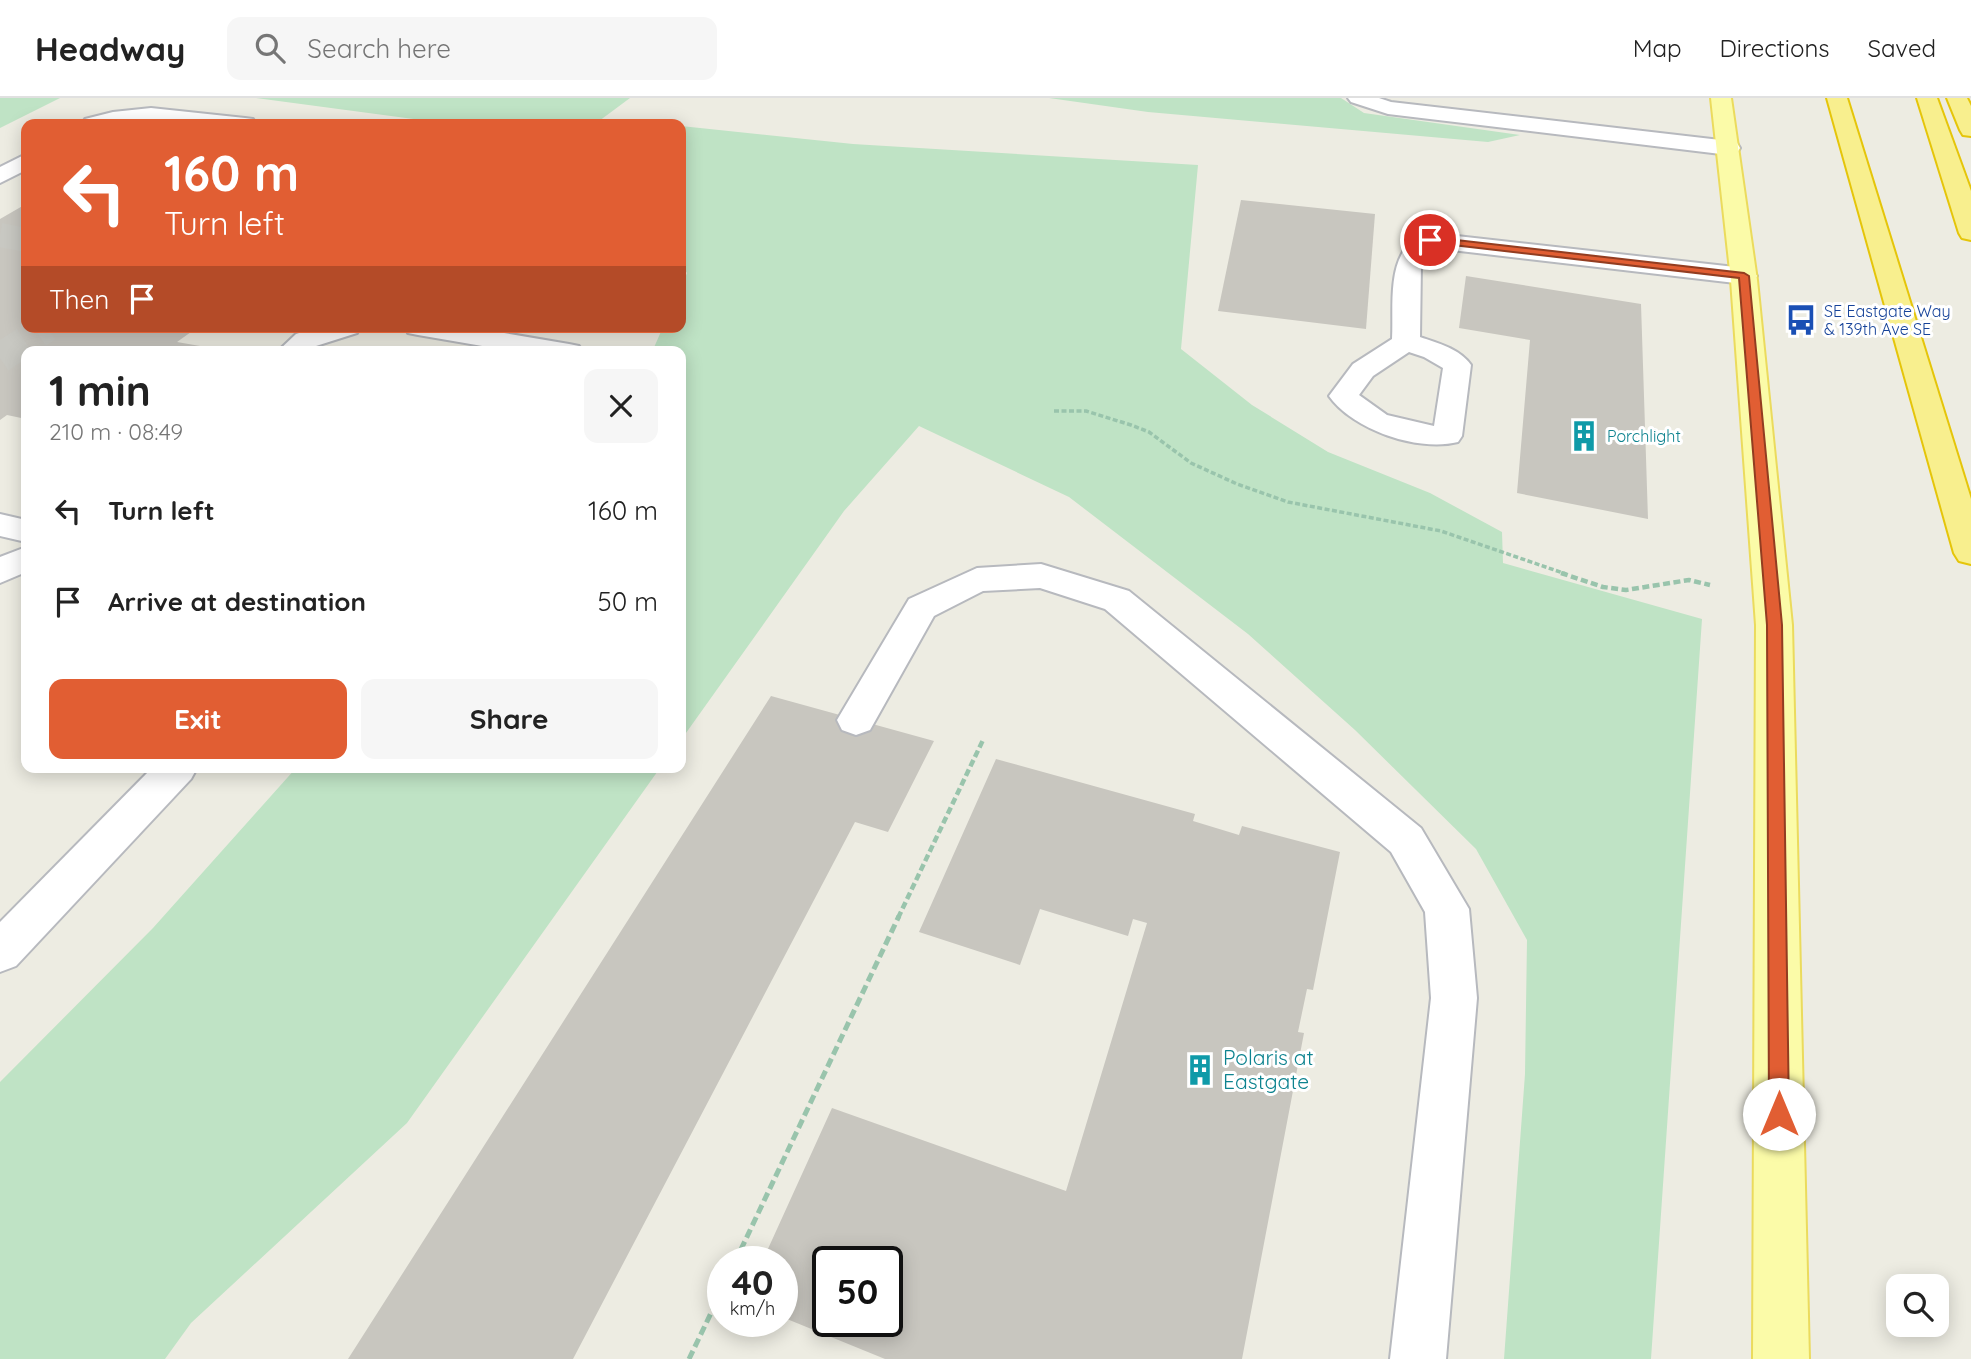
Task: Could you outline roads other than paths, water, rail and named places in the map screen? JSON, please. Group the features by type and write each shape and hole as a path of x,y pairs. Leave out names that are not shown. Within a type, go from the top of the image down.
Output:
{"highway":[{"path":"1837,98 1971,554"},
{"path":"1927,98 1971,233"},
{"path":"1957,98 1971,131"}],"main road":[{"path":"1721,98 1744,276 1774,625 1781,1359"}],"lane":[{"path":"1358,98 1388,108 1729,148"},
{"path":"112,119 135,113 170,113 211,119"},
{"path":"0,176 21,164"},
{"path":"1406,342 1408,263 1423,244 1430,240 1744,276"},
{"path":"298,346 306,340 328,333"},
{"path":"454,333 534,346"},
{"path":"0,526 21,530"},
{"path":"0,571 21,560"},
{"path":"856,720 921,608 977,580 1041,576 1117,600 1406,840 1447,909 1454,998 1418,1359"},
{"path":"0,952 172,773"}],"tunnel":[{"path":"0,235 21,239"},
{"path":"0,358 38,333"}],"place":[{"name":"SE Eastgate Way & 139th Ave SE","path":"1801,320"},
{"name":"Porchlight","path":"1584,436"},
{"name":"Polaris at Eastgate","path":"1200,1070"}]}
